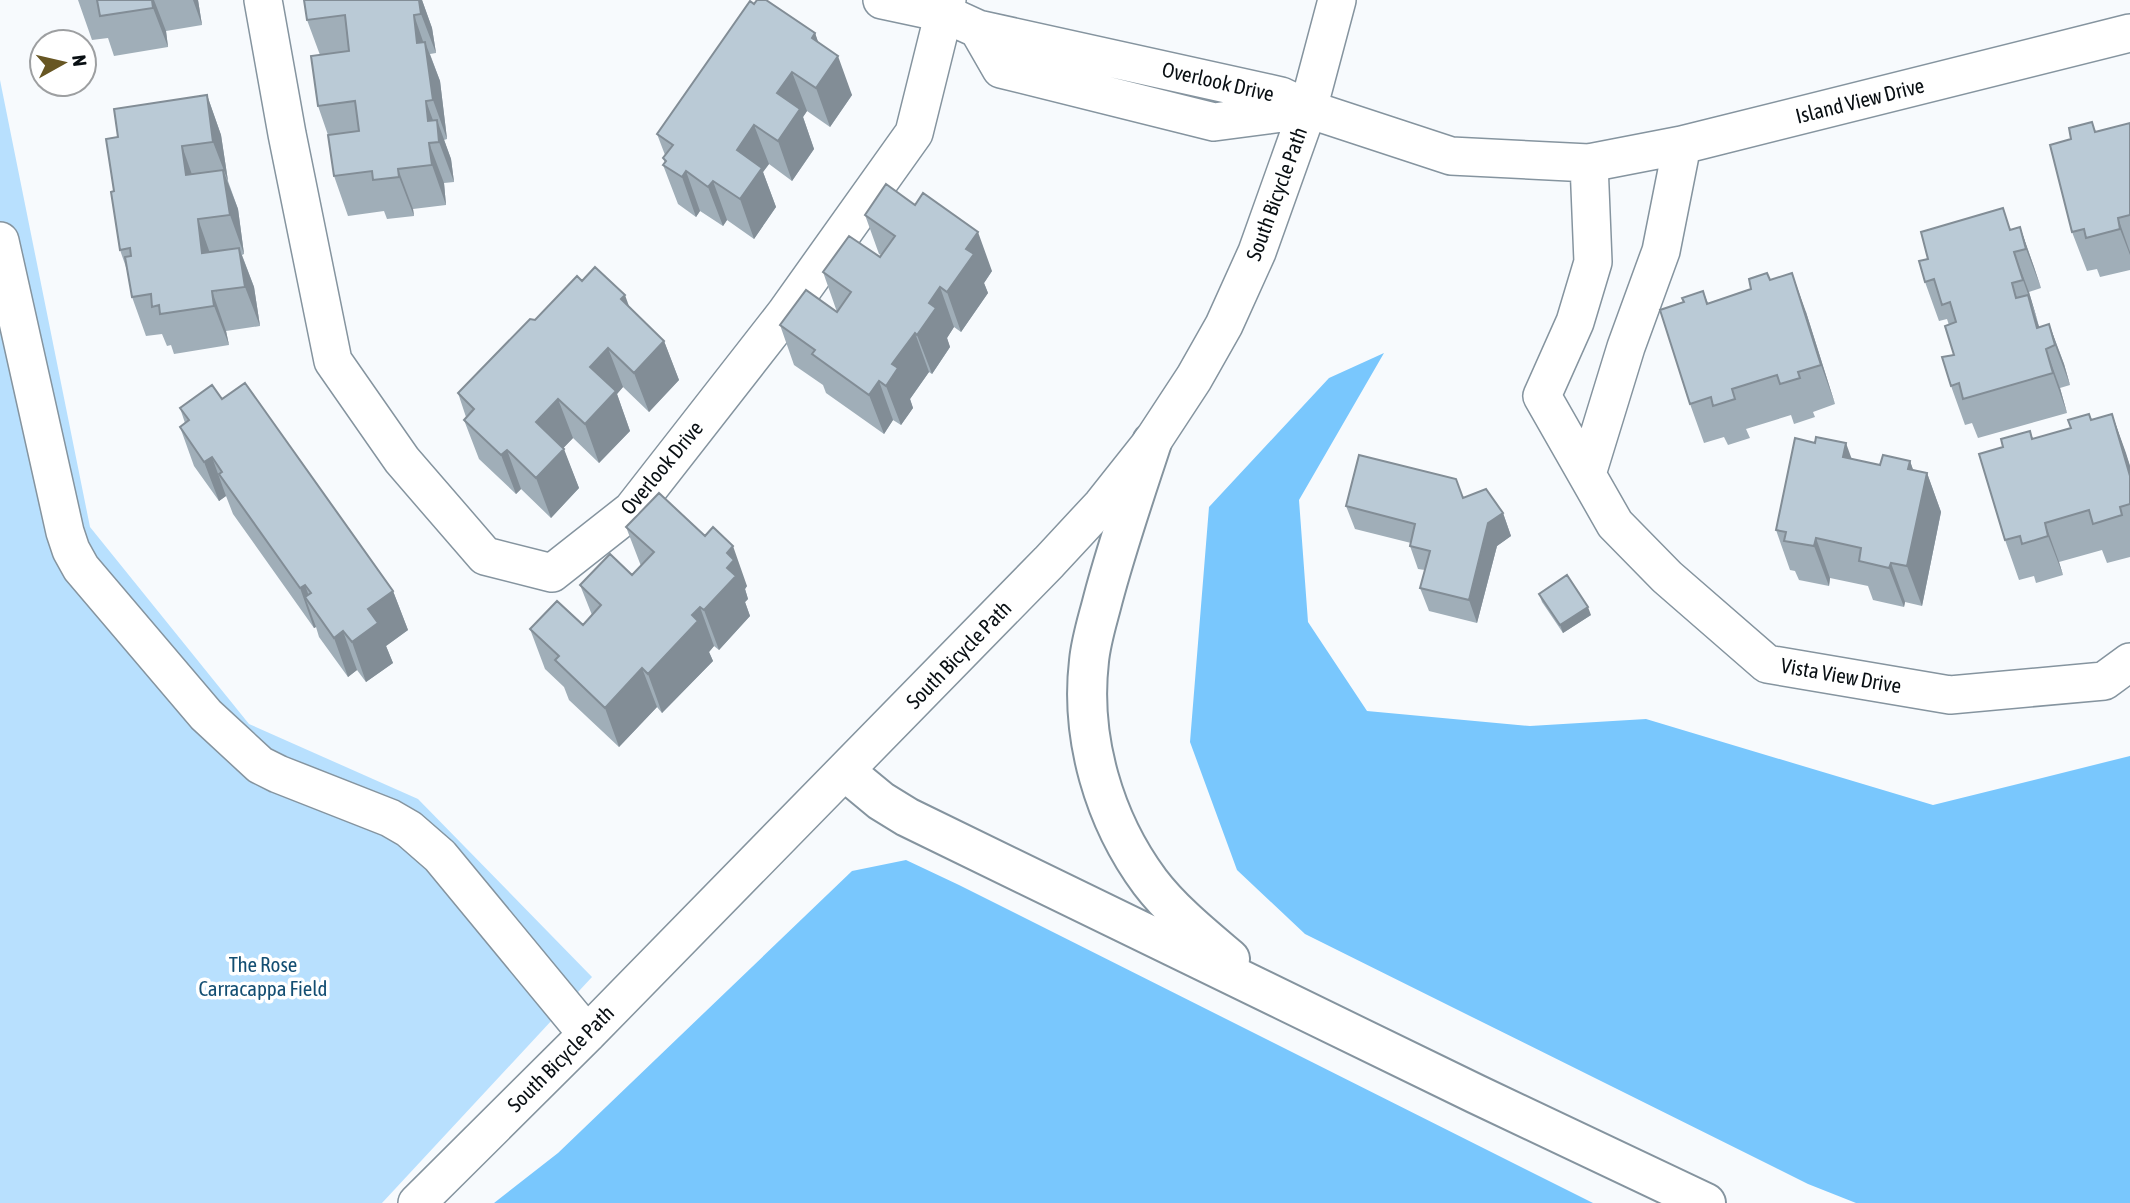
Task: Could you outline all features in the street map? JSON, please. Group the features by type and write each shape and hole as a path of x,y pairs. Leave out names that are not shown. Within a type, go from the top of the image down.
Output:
{"highway":[{"path":"1152,442 1109,575 1089,660 1087,700 1090,739 1112,814 1129,849 1151,883 1201,933 1269,992"},
{"path":"846,772 881,801 907,817 1706,1203"}],"street":[{"name":"Overlook Drive","path":"263,0 333,361 402,460 485,556 552,573 632,510 785,314 914,133 945,7"},
{"path":"882,0 945,7 978,29"},
{"name":"South Bicycle Path","path":"417,1203 846,772 1084,524 1152,442 1194,378 1224,325 1257,252 1295,102 1337,0"},
{"name":"Overlook Drive","path":"1048,20 1110,30 1259,66 1295,102 1214,122 1001,69 978,29 1048,20"},
{"name":"Island View Drive","path":"1295,102 1451,156 1589,163 1682,145 2130,33"},
{"path":"1587,474 1626,347 1661,251 1682,145"},
{"name":"Vista View Drive","path":"1589,163 1593,262 1576,322 1542,396 1615,524 1667,577 1767,664 1950,695 2104,681 2130,662"},
{"path":"0,241 65,532 81,568 206,715 260,765 390,818 409,829 440,856 587,1034"}],"green space":[{"name":"The Rose Carracappa Field","path":"0,80 90,527 249,724 418,799 592,977 382,1203 0,1203"}],"shaded area":[{"path":"1384,353 1299,500 1308,622 1367,711 1530,726 1646,719 1933,805 2130,756 2130,1203 1856,1203 1808,1184 1305,934 1237,870 1190,742 1209,507 1329,378"},
{"path":"906,860 1593,1203 494,1203 558,1153 852,871"}],"building":[{"path":"97,0 152,0 153,8 100,16"},
{"path":"304,0 419,0 421,14 414,15 417,43 425,42 433,100 426,101 428,121 437,120 439,142 429,143 432,165 398,169 399,177 373,180 372,171 334,176 328,135 359,131 355,101 318,106 311,56 349,51 345,15 307,20"},
{"path":"757,0 766,0 815,33 812,38 838,56 816,88 792,72 777,93 800,109 778,141 754,125 737,150 762,168 740,199 713,181 708,187 686,171 682,177 663,165 666,161 663,158 673,145 657,134 750,1 754,4"},
{"path":"207,95 213,142 182,146 186,175 223,170 230,215 198,219 202,253 239,248 245,287 212,291 214,306 160,314 159,305 152,307 151,294 132,297 125,257 131,256 130,248 120,250 106,139 118,137 114,109"},
{"path":"2092,122 2095,132 2130,123 2130,215 2118,218 2120,229 2086,238 2084,229 2072,232 2050,145 2071,139 2069,128"},
{"path":"886,184 915,205 923,193 978,232 966,249 974,254 947,292 940,287 929,303 936,308 892,364 898,368 886,386 879,381 869,395 812,354 815,350 780,325 806,290 837,312 851,292 823,272 849,236 880,257 895,236 865,215"},
{"path":"2003,208 2010,230 2020,227 2026,249 2014,252 2023,280 2012,283 2016,298 2028,295 2037,328 2049,324 2055,345 2046,349 2053,373 1963,399 1959,383 1951,386 1942,357 1954,355 1945,326 1956,322 1950,302 1942,305 1934,279 1925,282 1919,261 1928,259 1921,232"},
{"path":"595,267 625,295 621,299 664,341 634,373 608,348 590,367 616,391 585,424 558,399 536,422 564,449 536,478 507,450 501,455 464,420 474,409 458,393 530,319 535,320 577,276 582,281"},
{"path":"1767,273 1770,280 1792,273 1821,365 1798,372 1800,378 1780,384 1777,375 1732,389 1735,399 1713,406 1711,397 1690,404 1660,310 1684,302 1682,298 1703,291 1707,304 1751,289 1749,279"},
{"path":"245,383 393,591 368,609 378,623 352,642 343,631 334,638 305,597 311,593 305,585 300,588 219,474 222,472 212,457 204,462 180,427 189,420 180,408 212,385 222,399"},
{"path":"2089,414 2091,420 2112,414 2130,476 2130,504 2120,507 2122,515 2093,524 2089,510 2045,523 2048,536 2022,544 2020,536 2005,540 1979,454 2003,447 2001,439 2030,431 2032,439 2071,428 2068,420"},
{"path":"1816,437 1846,443 1843,457 1880,465 1883,455 1910,461 1908,469 1927,473 1907,566 1891,563 1889,568 1859,561 1861,548 1816,538 1814,546 1784,541 1786,532 1776,530 1795,438 1815,443"},
{"path":"1359,455 1456,479 1463,498 1486,489 1503,513 1488,523 1469,600 1420,588 1430,551 1410,546 1415,524 1346,506"},
{"path":"659,493 705,536 713,527 733,546 727,553 734,560 727,568 736,576 704,610 700,607 692,615 698,621 648,674 642,668 605,708 555,660 559,656 530,629 557,601 583,625 601,605 580,585 610,554 632,575 654,552 626,527"},
{"path":"1567,575 1588,607 1560,625 1539,594"}]}
